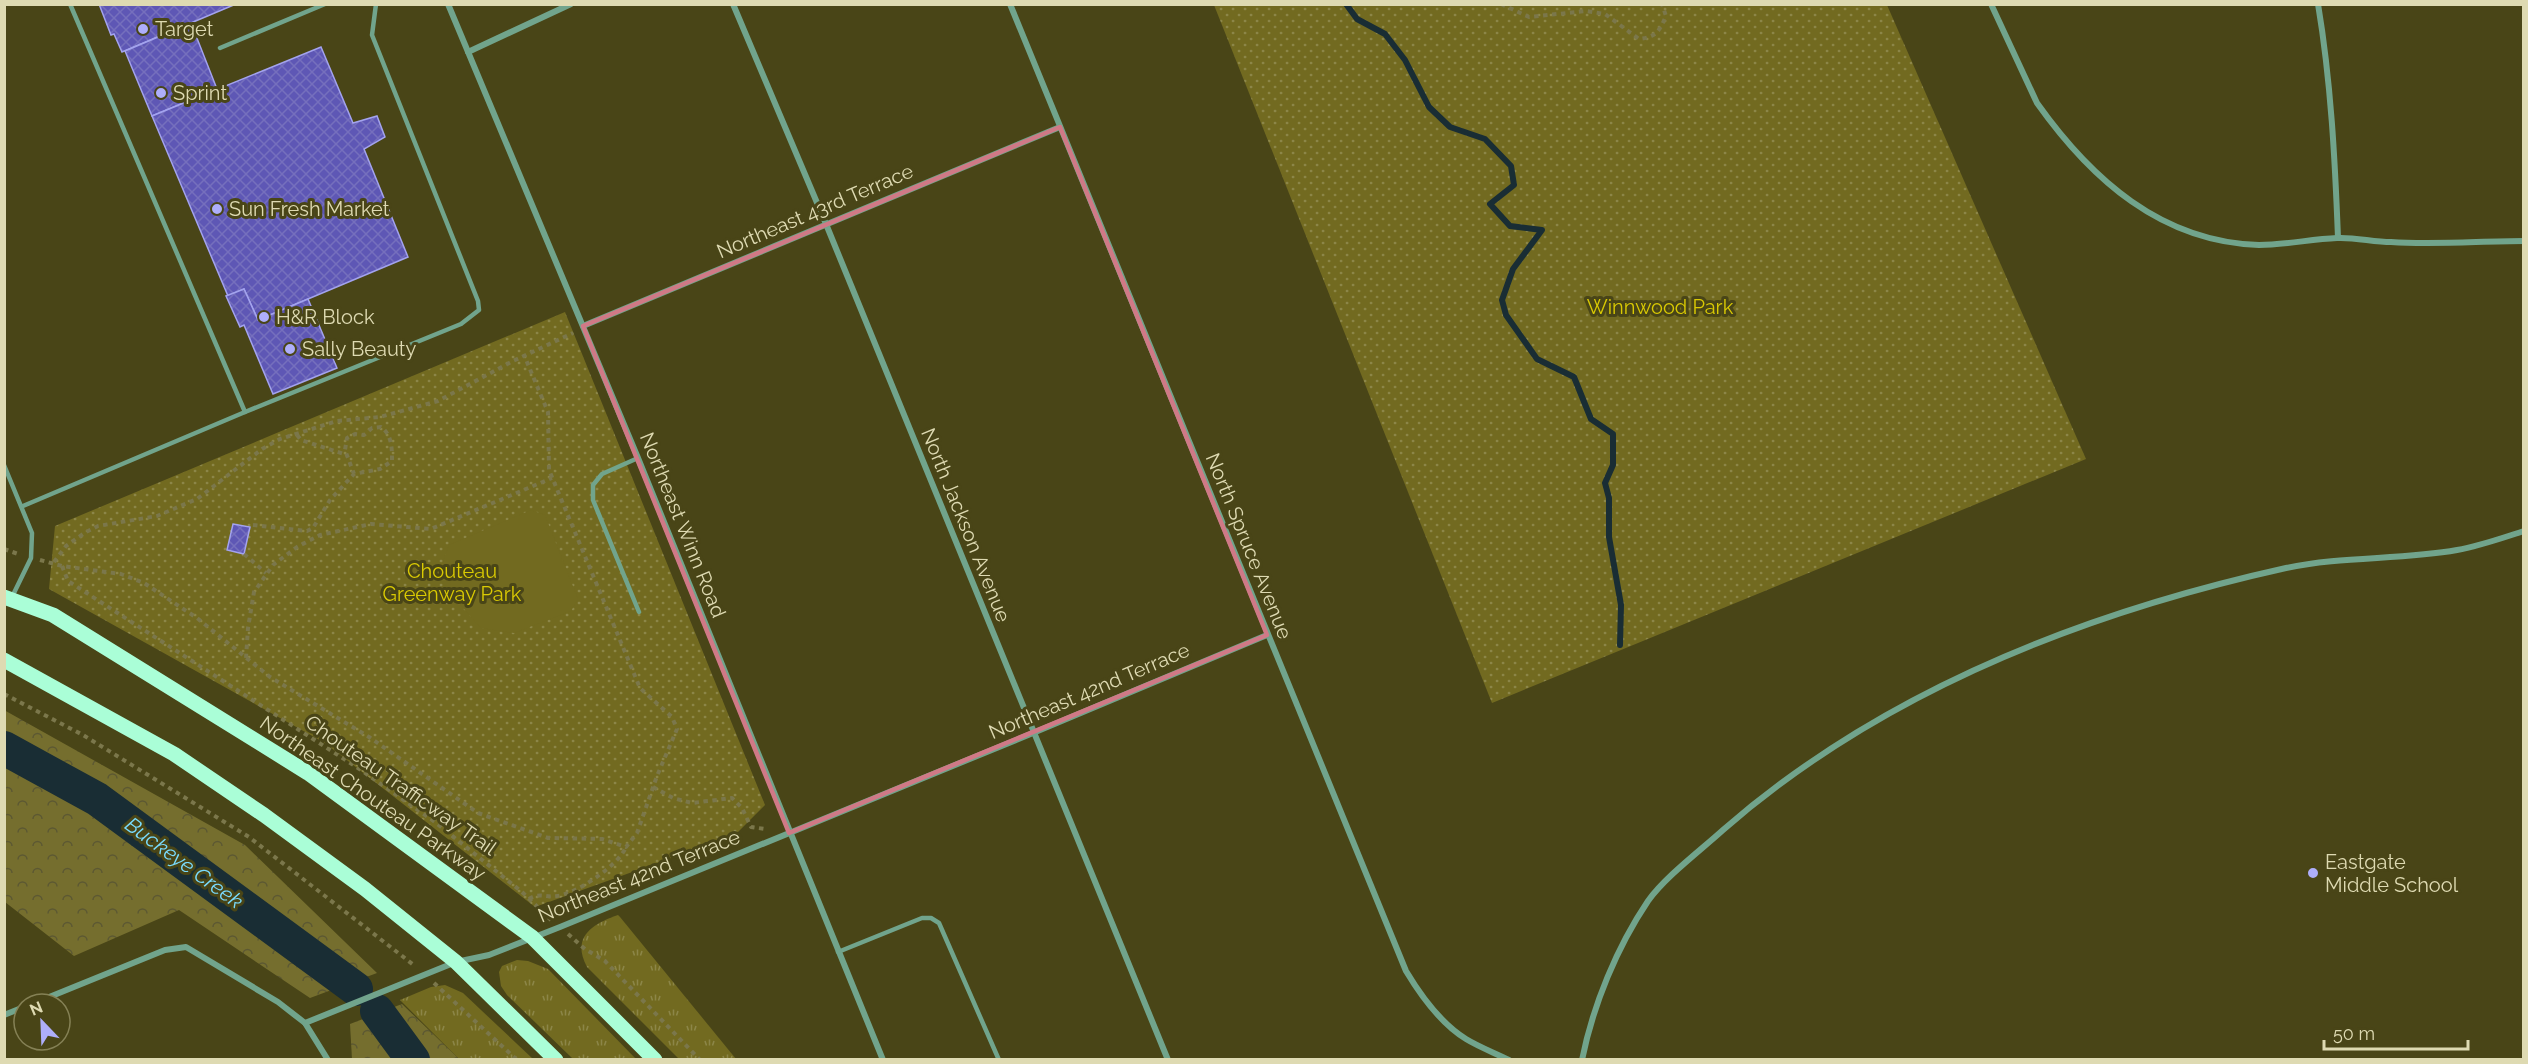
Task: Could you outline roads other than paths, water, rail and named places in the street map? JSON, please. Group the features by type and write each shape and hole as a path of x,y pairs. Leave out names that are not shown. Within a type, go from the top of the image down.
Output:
{"main road":[{"name":"Northeast Chouteau Parkway","path":"7,600 53,615 308,773 532,937 655,1059"},
{"path":"4,660 174,754 264,815 365,889 456,962 556,1059"}],"street":[{"name":"Northeast Winn Road","path":"448,4 638,458 883,1059"},
{"path":"468,52 571,4"},
{"name":"North Jackson Avenue","path":"733,4 826,224 1168,1059"},
{"name":"North Spruce Avenue","path":"1010,4 1267,634 1410,976 1427,1003 1445,1022 1465,1038 1509,1059"},
{"path":"1991,4 2037,103 2047,117 2080,157 2112,188 2145,211 2193,232 2237,242 2283,244 2338,238 2392,243 2523,241"},
{"path":"2318,4 2335,156 2338,238"},
{"name":"Northeast 43rd Terrace","path":"583,326 1060,128"},
{"path":"1582,1059 1607,982 1631,931 1650,898 1746,810 1810,762 1860,729 1989,664 2062,634 2213,585 2290,567 2455,551 2523,531"},
{"name":"Northeast 42nd Terrace","path":"305,1023 424,974 456,962 489,955 560,927 1033,733 1267,634"},
{"path":"62,992 165,950 186,948 278,1002 305,1023 328,1059"}],"lane":[{"path":"70,4 245,412"},
{"path":"220,48 325,4"},
{"path":"22,506 461,324 479,310 478,301 372,35 376,4"},
{"path":"638,458 602,474 593,485 593,500 639,612"},
{"path":"4,465 32,533 31,558 7,600"},
{"path":"838,952 922,918 931,918 939,922 999,1059"}],"waterway":[{"path":"1346,4 1357,19 1385,34 1405,60 1429,107 1450,127 1485,139 1511,166 1514,185 1490,204 1510,226 1542,230 1513,269 1502,300 1506,315 1537,359 1574,377 1591,419 1613,434 1613,465 1605,483 1609,498 1609,537 1621,605 1620,645"},
{"name":"Buckeye Creek","path":"4,748 97,799 356,989"},
{"name":"Buckeye Creek","path":"377,1011 413,1060"}],"place":[{"name":"Target","path":"143,29"},
{"name":"Sprint","path":"161,93"},
{"name":"Sun Fresh Market","path":"217,209"},
{"name":"H&R Block","path":"264,317"},
{"name":"Sally Beauty","path":"290,349"},
{"name":"Eastgate Middle School","path":"2313,873"}],"park label":[{"name":"Winnwood Park","path":"1660,307"},
{"name":"Chouteau Greenway Park","path":"452,582"}]}
